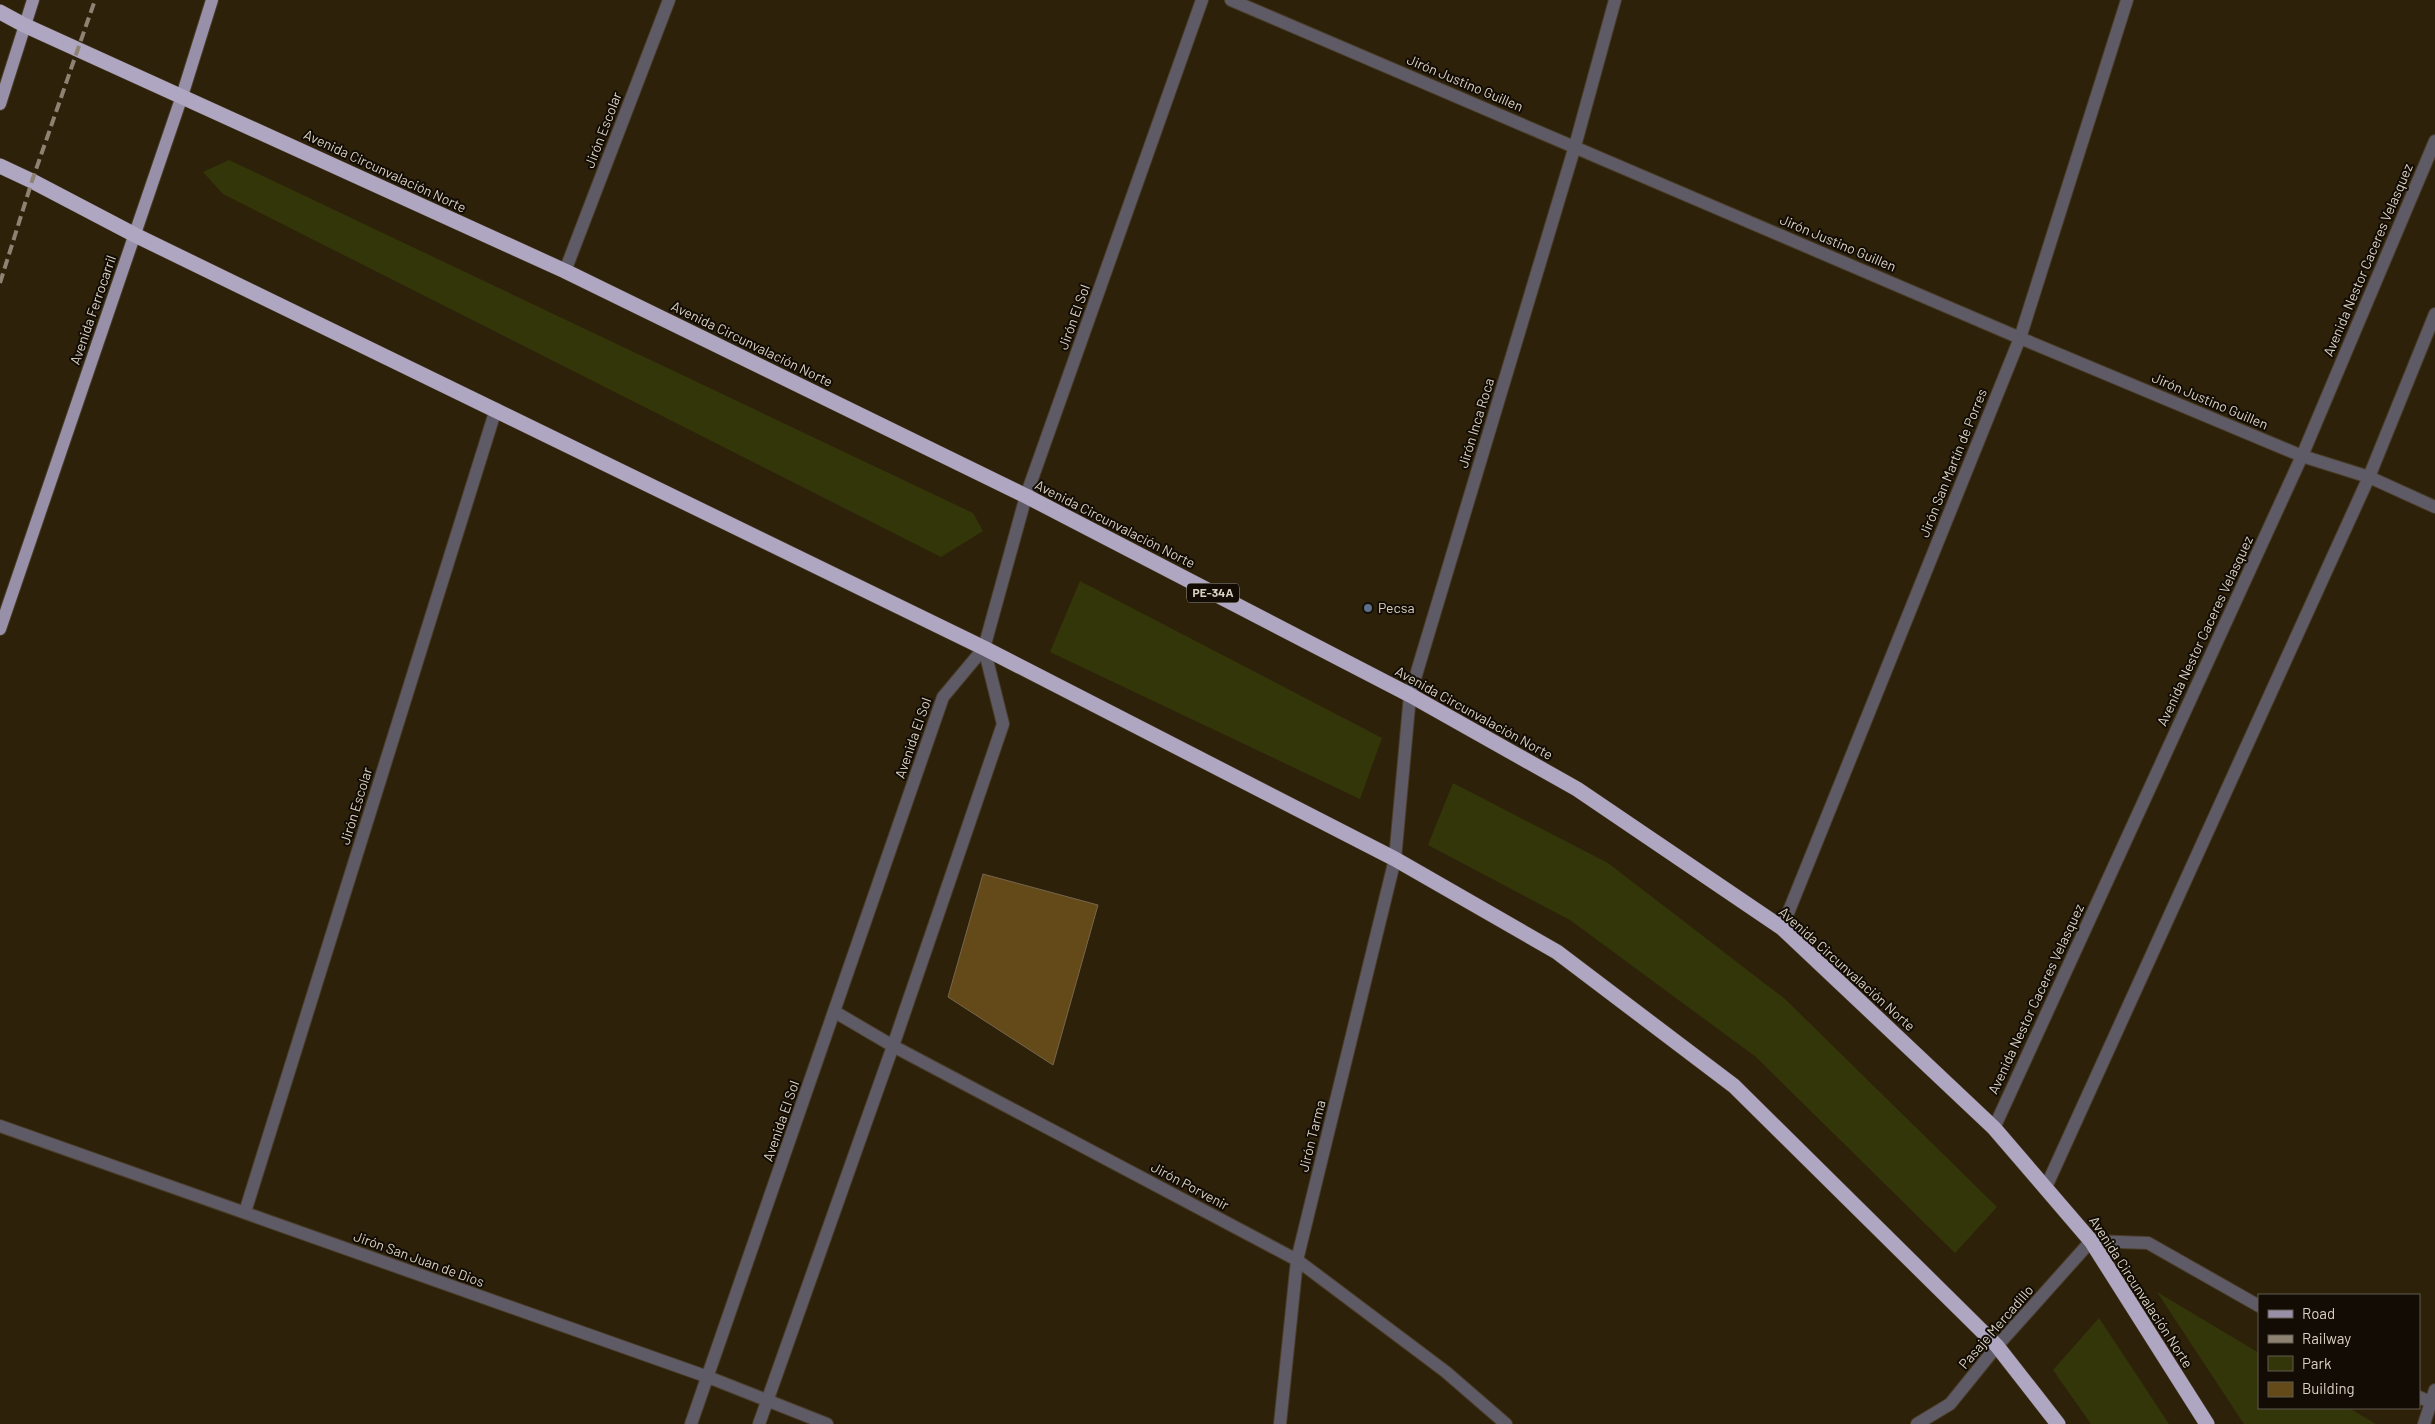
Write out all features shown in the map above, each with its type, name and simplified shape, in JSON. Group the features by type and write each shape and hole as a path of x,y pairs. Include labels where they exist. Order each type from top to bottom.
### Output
{"highway":[{"name":"Avenida Circunvalación Norte","path":"0,12 24,25 566,271 1026,496 1410,695 1578,789 1782,928 1994,1128 2091,1241 2207,1424"},
{"path":"0,166 135,235 984,648 1395,859 1557,952 1734,1086 1997,1346 2058,1424"}],"main road":[{"path":"0,104 33,0"},
{"name":"Avenida Ferrocarril","path":"0,629 182,96 212,0"}],"street":[{"name":"Jirón Escolar","path":"566,271 669,0"},
{"name":"Jirón El Sol","path":"984,648 1026,496 1202,0"},
{"name":"Jirón Justino Guillen","path":"1231,0 2020,338 2302,456 2369,477 2435,507"},
{"name":"Jirón Inca Roca","path":"1395,859 1410,695 1575,146 1615,0"},
{"name":"Jirón San Martín de Porres","path":"1782,928 2020,338 2128,0"},
{"name":"Avenida Nestor Caceres Velasquez","path":"1994,1128 2302,456 2435,141"},
{"path":"2046,1187 2369,477 2435,314"},
{"name":"Jirón Escolar","path":"245,1212 496,410"},
{"path":"759,1424 893,1046 1003,724 984,648"},
{"name":"Avenida El Sol","path":"691,1424 943,696 984,648"},
{"name":"Jirón Tarma","path":"1280,1424 1297,1260 1395,859"},
{"name":"Jirón Porvenir","path":"835,1012 893,1046 1297,1260 1446,1372 1506,1424"},
{"name":"Jirón San Juan de Dios","path":"0,1126 708,1377 827,1424"},
{"path":"2091,1241 2148,1244 2258,1305"},
{"name":"Pasaje Mercadillo","path":"1917,1424 1950,1404 1997,1346 2091,1241"},
{"path":"2424,1424 2428,1401 2435,1390"}],"green space":[{"path":"229,160 973,513 983,531 941,557 223,194 203,172"},
{"path":"1080,581 1382,738 1360,799 1050,652"},
{"path":"1453,783 1608,863 1785,999 1997,1207 1955,1253 1756,1057 1570,920 1428,845"},
{"path":"2157,1292 2258,1352 2258,1409 2351,1409 2376,1424 2244,1424"},
{"path":"2099,1318 2169,1424 2091,1424 2053,1370"}],"building":[{"path":"983,874 1098,905 1053,1065 948,997"}],"railway":[{"path":"0,283 32,181 95,0"}],"place":[{"name":"Pecsa","path":"1368,608"}]}
